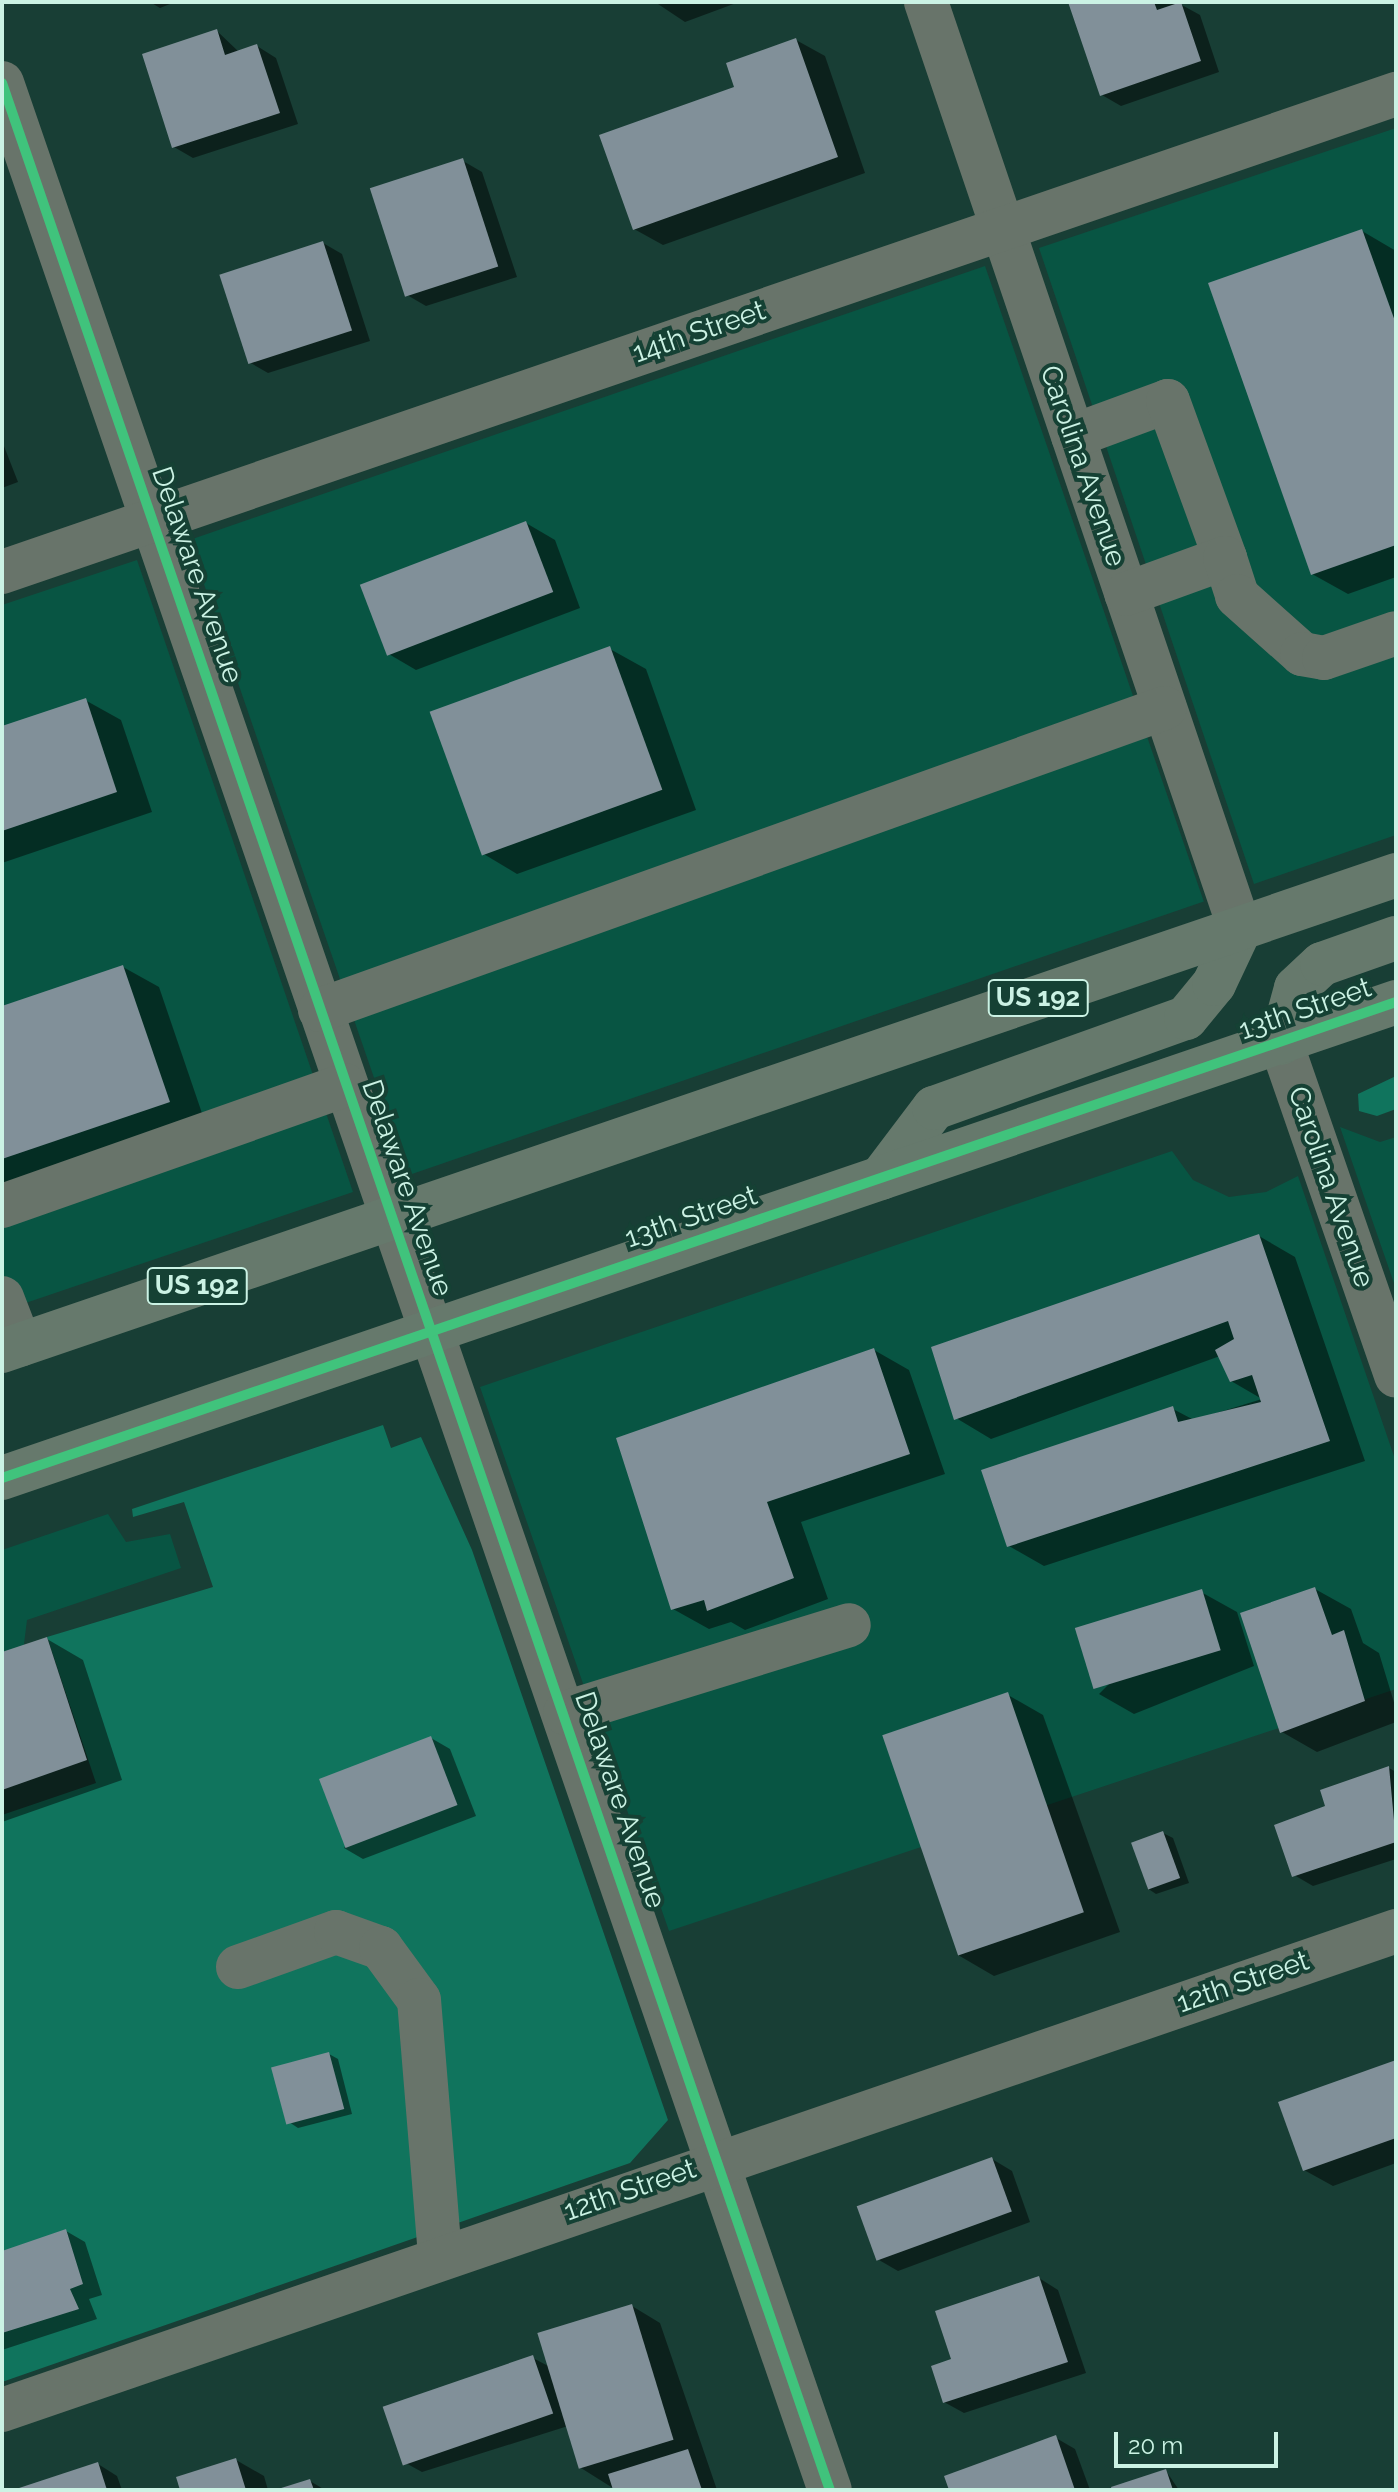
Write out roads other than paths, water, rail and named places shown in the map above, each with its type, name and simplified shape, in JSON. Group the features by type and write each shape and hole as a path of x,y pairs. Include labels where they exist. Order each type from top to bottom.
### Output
{"highway":[{"name":"US 192","path":"8,1353 1396,875"},
{"path":"881,1178 934,1108 1186,1018 1214,984 1240,929"},
{"path":"1281,1043 1296,988 1314,972 1396,938"},
{"name":"13th Street","path":"2,1478 1396,1002"}],"street":[{"name":"Carolina Avenue","path":"926,2 1240,929"},
{"name":"Delaware Avenue","path":"2,83 830,2490"},
{"name":"14th Street","path":"2,572 1396,94"},
{"path":"1073,436 1168,401 1237,596 1302,654 1324,658 1396,633"},
{"path":"1126,594 1225,558"},
{"path":"320,1010 1165,708"},
{"name":"Carolina Avenue","path":"1281,1043 1396,1376"},
{"path":"2,1206 345,1085"},
{"path":"2,1298 8,1353"},
{"path":"565,1713 849,1625"},
{"name":"12th Street","path":"2,2410 440,2255 1396,1931"},
{"path":"238,1967 336,1932 381,1948 419,2000 440,2255"}]}
